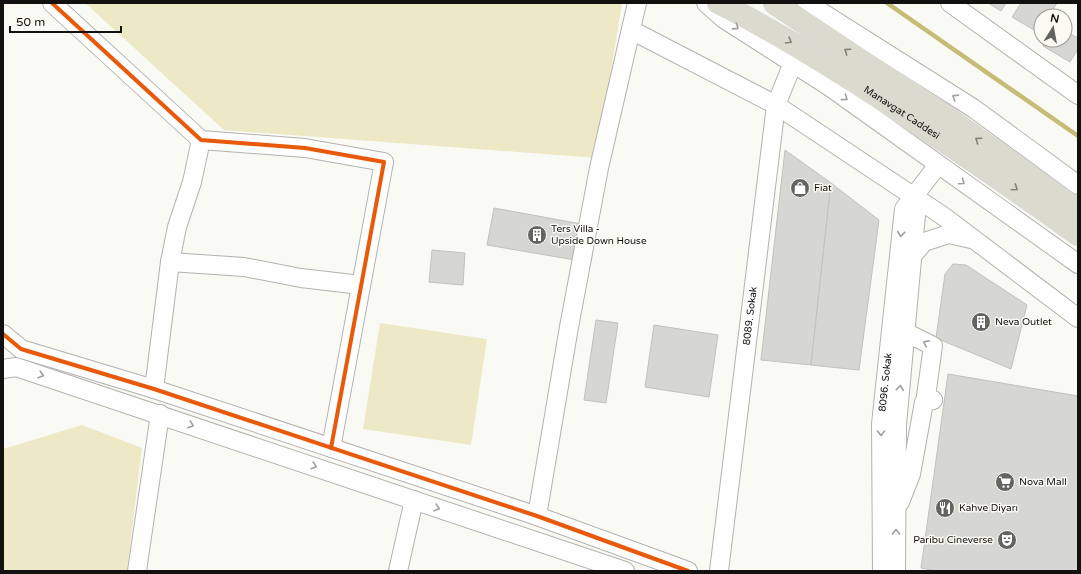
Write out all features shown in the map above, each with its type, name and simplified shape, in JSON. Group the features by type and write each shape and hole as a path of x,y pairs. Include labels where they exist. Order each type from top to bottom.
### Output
{"highway":[{"name":"Manavgat Caddesi","path":"718,3 786,39 919,123 1016,189 1078,234"},
{"name":"Manavgat Caddesi","path":"775,3 949,119 1078,211"}],"street":[{"path":"52,3 201,140 305,148 384,162 331,448"},
{"path":"537,516 568,327 600,168 637,3"},
{"path":"706,3 724,19 830,87 1078,264"},
{"path":"807,3 973,108 1078,185"},
{"path":"950,3 1078,95"},
{"path":"631,30 776,105 974,240 1078,318"},
{"name":"8089. Sokak","path":"719,571 776,105 793,63"},
{"path":"154,388 170,262 177,227 192,182 201,140"},
{"name":"8096. Sokak","path":"882,571 881,424 904,209 938,165"},
{"name":"8096. Sokak","path":"896,571 897,425 916,214 913,197"},
{"path":"912,256 924,242 949,234 974,240"},
{"path":"170,262 244,267 301,278 361,285"},
{"path":"896,512 911,474 924,402 933,400 926,396 933,346 905,332"},
{"path":"3,334 21,349 154,388 537,516 688,571"},
{"path":"3,369 16,367 625,571"},
{"path":"137,571 160,414"},
{"path":"398,571 414,500"}],"shaded area":[{"path":"85,3 622,3 597,158 224,130"},
{"path":"380,323 487,339 471,445 363,429"},
{"path":"82,425 142,448 127,571 3,571 3,449"}],"building":[{"path":"988,3 1006,3 1001,11"},
{"path":"1021,3 1057,3 1054,8 1033,8 1033,29 1012,17"},
{"path":"1073,35 1078,38 1078,49 1070,62 1046,48 1073,48"},
{"path":"785,150 831,183 811,365 761,360"},
{"path":"831,183 879,220 859,370 811,365"},
{"name":"Ters Villa - Upside Down House","path":"494,208 587,225 581,261 487,245"},
{"path":"432,250 465,253 463,285 429,282"},
{"name":"Neva Outlet","path":"953,264 966,265 1027,305 1011,369 936,338 945,274"},
{"path":"596,320 618,323 606,403 584,400"},
{"path":"654,325 718,335 709,397 645,387"},
{"name":"Nova Mall","path":"948,374 1078,396 1078,571 936,571 921,568"}],"waterway":[{"path":"887,3 1078,136"}],"cycle path":[{"path":"52,3 201,140 305,148 384,162 331,448"},
{"path":"3,334 21,349 154,389 537,516 688,571"}],"place":[{"name":"Fiat","path":"800,188"},
{"name":"Ters Villa - Upside Down House","path":"537,235"},
{"name":"Neva Outlet","path":"981,322"},
{"name":"Nova Mall","path":"1005,482"},
{"name":"Kahve Diyarı","path":"945,508"},
{"name":"Paribu Cineverse","path":"1007,540"}]}
